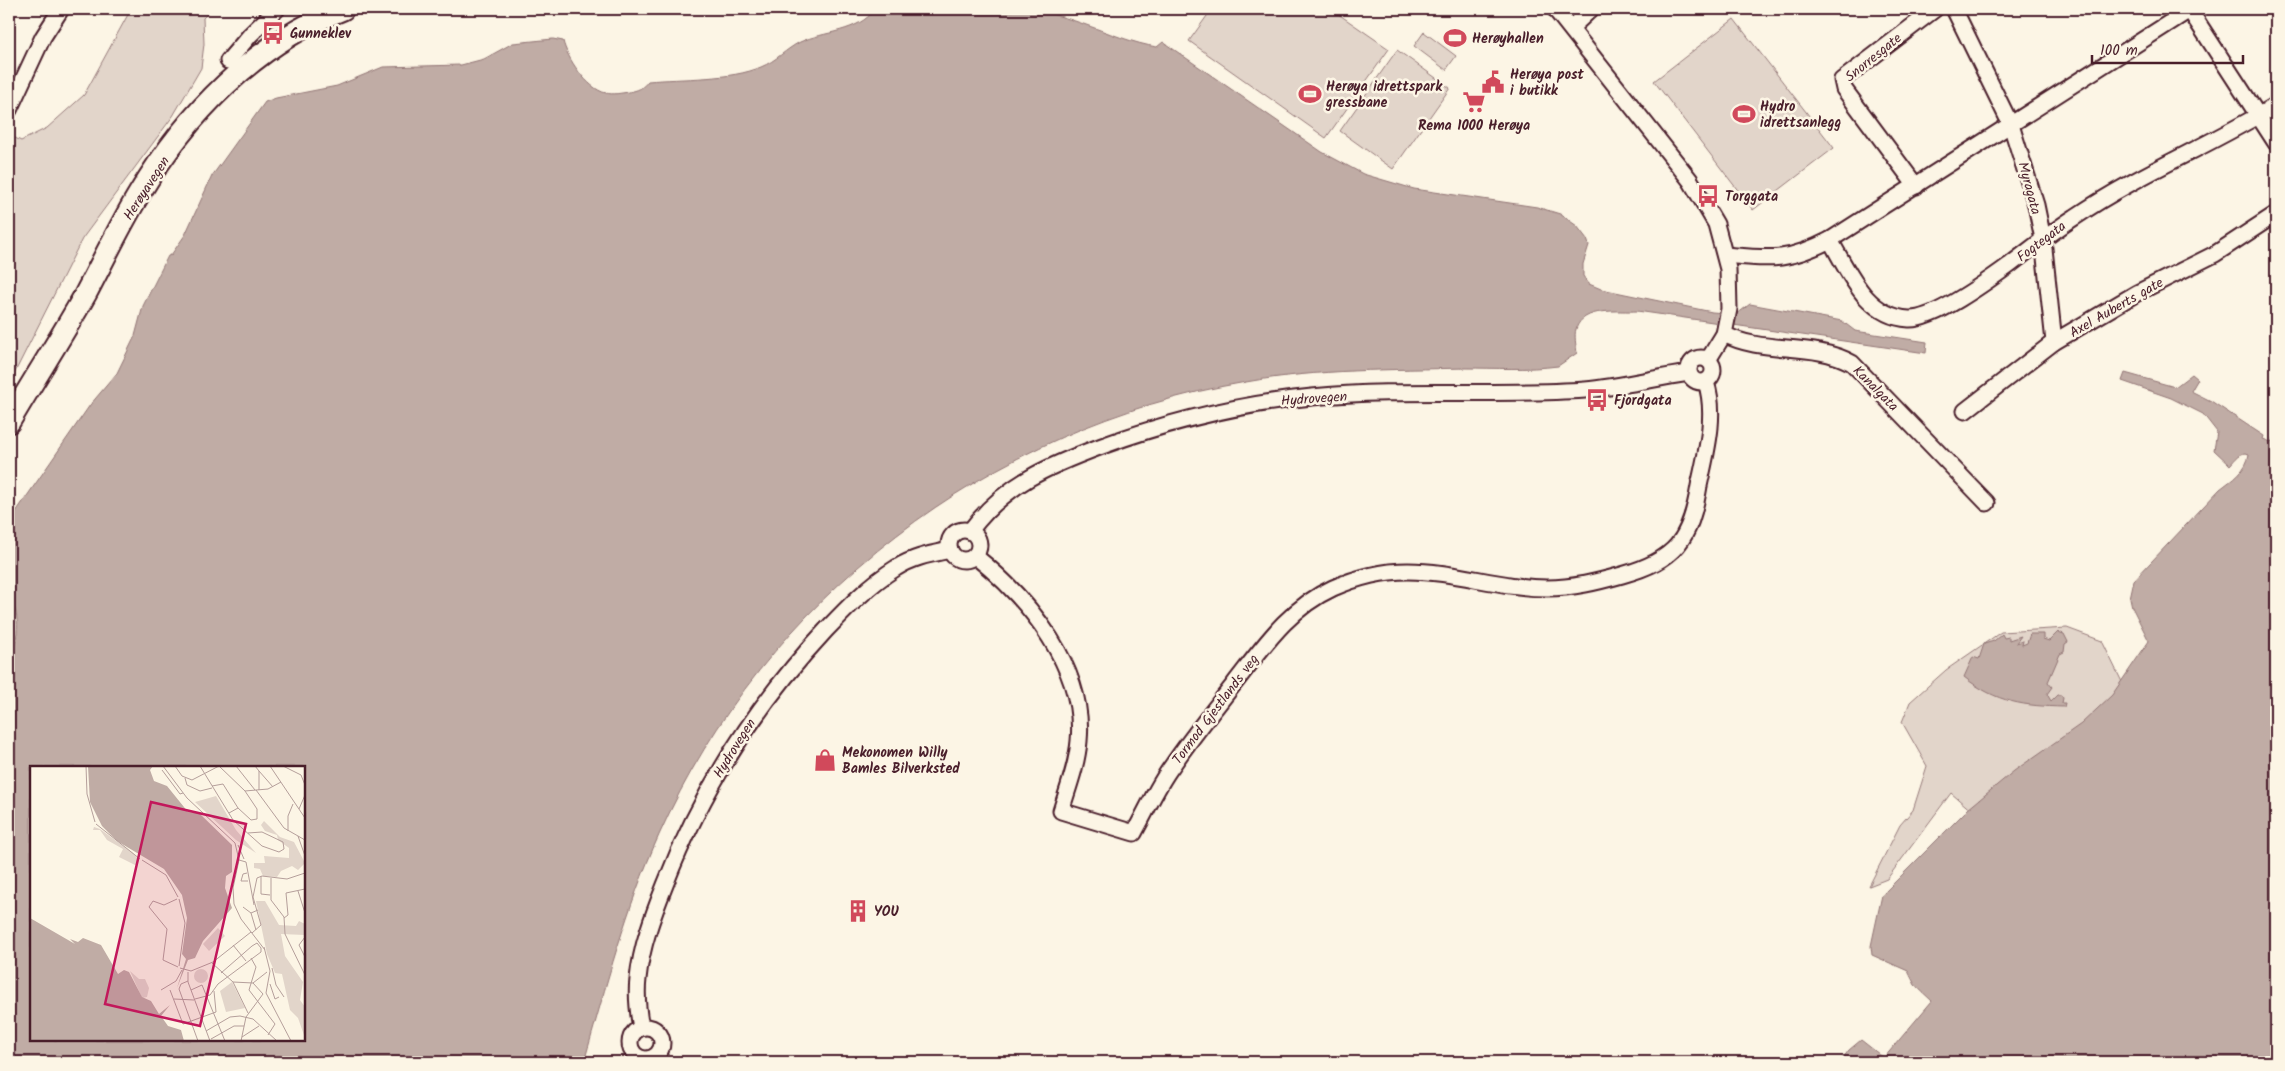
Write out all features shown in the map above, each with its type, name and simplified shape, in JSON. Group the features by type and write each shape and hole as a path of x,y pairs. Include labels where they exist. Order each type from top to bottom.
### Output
{"highway":[{"name":"Herøyavegen","path":"9,422 70,321 139,193 184,131 233,78 265,51 301,28 343,9"}],"street":[{"path":"9,110 43,37 61,9"},
{"path":"228,61 251,34 277,9"},
{"path":"1555,9 1690,180 1712,216 1725,255 1729,280 1726,324 1708,360"},
{"path":"1571,28 1591,9"},
{"name":"Snorresgate","path":"1916,186 1844,89 1842,80 1935,9"},
{"name":"Myragata","path":"1954,9 2009,121 2036,205 2043,239 2054,342"},
{"path":"1725,255 1763,259 1791,256 1830,240 1916,186 2009,121 2190,9 2276,143"},
{"name":"Fogtegata","path":"1830,240 1869,302 1888,314 1910,319 1934,312 1968,293 2094,205 2276,105"},
{"name":"Axel Auberts gate","path":"1965,412 2054,342 2137,293 2215,254 2276,214"},
{"name":"Kanalgata","path":"1726,324 1742,342 1809,350 1839,356 1859,370 1988,503"},
{"path":"1703,358 1708,360 1713,372 1706,382 1694,380 1689,368 1694,360 1703,358"},
{"name":"Hydrovegen","path":"970,531 1003,494 1050,467 1128,436 1213,412 1258,403 1313,397 1584,390 1690,373"},
{"name":"Tormod Gjestlands veg","path":"975,556 1002,580 1038,620 1060,652 1074,686 1080,715 1079,742 1061,811 1134,833 1171,767 1269,638 1290,617 1320,594 1358,579 1406,571 1439,573 1533,587 1571,586 1631,573 1654,564 1671,553 1684,537 1696,508 1710,417 1710,401 1706,382"},
{"path":"970,531 979,539 980,545 975,556 966,560 956,558 950,550 950,540 956,532 970,531"},
{"name":"Hydrovegen","path":"641,1028 637,998 638,980 650,925 685,837 719,770 783,677 859,597 896,568 919,556 950,550"},
{"path":"641,1028 652,1029 656,1032 661,1042 661,1047 656,1055 648,1059 636,1060 630,1042 635,1031 641,1028"}],"shaded area":[{"path":"131,9 212,9 203,18 204,44 201,68 173,116 82,239 9,384 9,135 21,141 47,128 84,95"},
{"path":"875,9 1000,9 1006,12 1022,10 1060,16 1120,37 1157,47 1163,42 1322,152 1363,174 1414,189 1537,207 1560,214 1577,226 1587,239 1589,245 1583,264 1583,276 1589,284 1601,289 1712,312 1737,314 1750,304 1842,321 1855,331 1927,342 1926,353 1637,311 1612,311 1594,313 1580,322 1575,331 1577,353 1558,366 1327,372 1246,382 1152,404 1061,438 976,482 896,536 824,599 759,670 704,749 659,835 636,891 584,1062 9,1062 9,659 15,645 17,620 16,612 9,599 9,522 90,405 117,373 135,336 143,306 168,256 171,255 185,235 212,176 265,102 276,98 337,86 383,67 461,65 484,59 513,43 553,39 563,41 573,64 592,86 611,94 629,92 644,86 648,81 706,78 749,71 766,64 809,38 859,23"},
{"name":"Herøya idrettspark gressbane","path":"1212,9 1331,9 1389,49 1326,138 1189,41"},
{"name":"Hydro idrettsanlegg","path":"1734,19 1834,148 1753,210 1654,81"},
{"path":"1424,32 1456,56 1446,70 1414,46"},
{"path":"1397,50 1450,88 1393,169 1340,131"},
{"path":"2125,373 2175,387 2192,374 2198,379 2191,391 2211,401 2264,436 2263,439 2271,442 2276,436 2276,1062 1840,1062 1849,1050 1861,1040 1884,1058 1932,1001 1915,985 1908,971 1872,955 1871,946 1882,895 1968,809 2014,771 2081,724 2112,695 2149,641 2132,607 2130,598 2134,580 2220,489 2239,474 2248,460 2249,454 2243,453 2230,465 2214,450 2217,432 2203,414 2171,398 2122,381"},
{"path":"2067,628 2102,641 2123,684 2073,736 1973,812 1951,793 1887,879 1869,886 1900,825 1913,810 1927,766 1902,722 1910,702 1946,670 2001,632"},
{"path":"2058,632 2064,634 2068,642 2065,644 2064,652 2060,654 2048,682 2052,687 2047,694 2051,701 2057,695 2061,695 2063,698 2062,703 2065,703 2064,707 2036,706 2000,698 1976,686 1964,677 1973,657 1979,659 1984,644 1994,641 2002,634 2004,638 2009,637 2009,640 2021,636 2016,643 2023,641 2022,645 2027,643 2030,634 2043,634 2043,639 2049,641"}],"place":[{"name":"Gunneklev","path":"273,33"},
{"name":"Herøyhallen","path":"1455,38"},
{"name":"Herøya post i butikk","path":"1493,82"},
{"name":"Herøya idrettspark gressbane","path":"1310,94"},
{"name":"Rema 1000 Herøya","path":"1474,102"},
{"name":"Hydro idrettsanlegg","path":"1744,114"},
{"name":"Torggata","path":"1708,196"},
{"name":"Fjordgata","path":"1597,400"},
{"name":"Mekonomen Willy Bamles Bilverksted","path":"825,760"},
{"name":"YOU","path":"858,911"}]}
